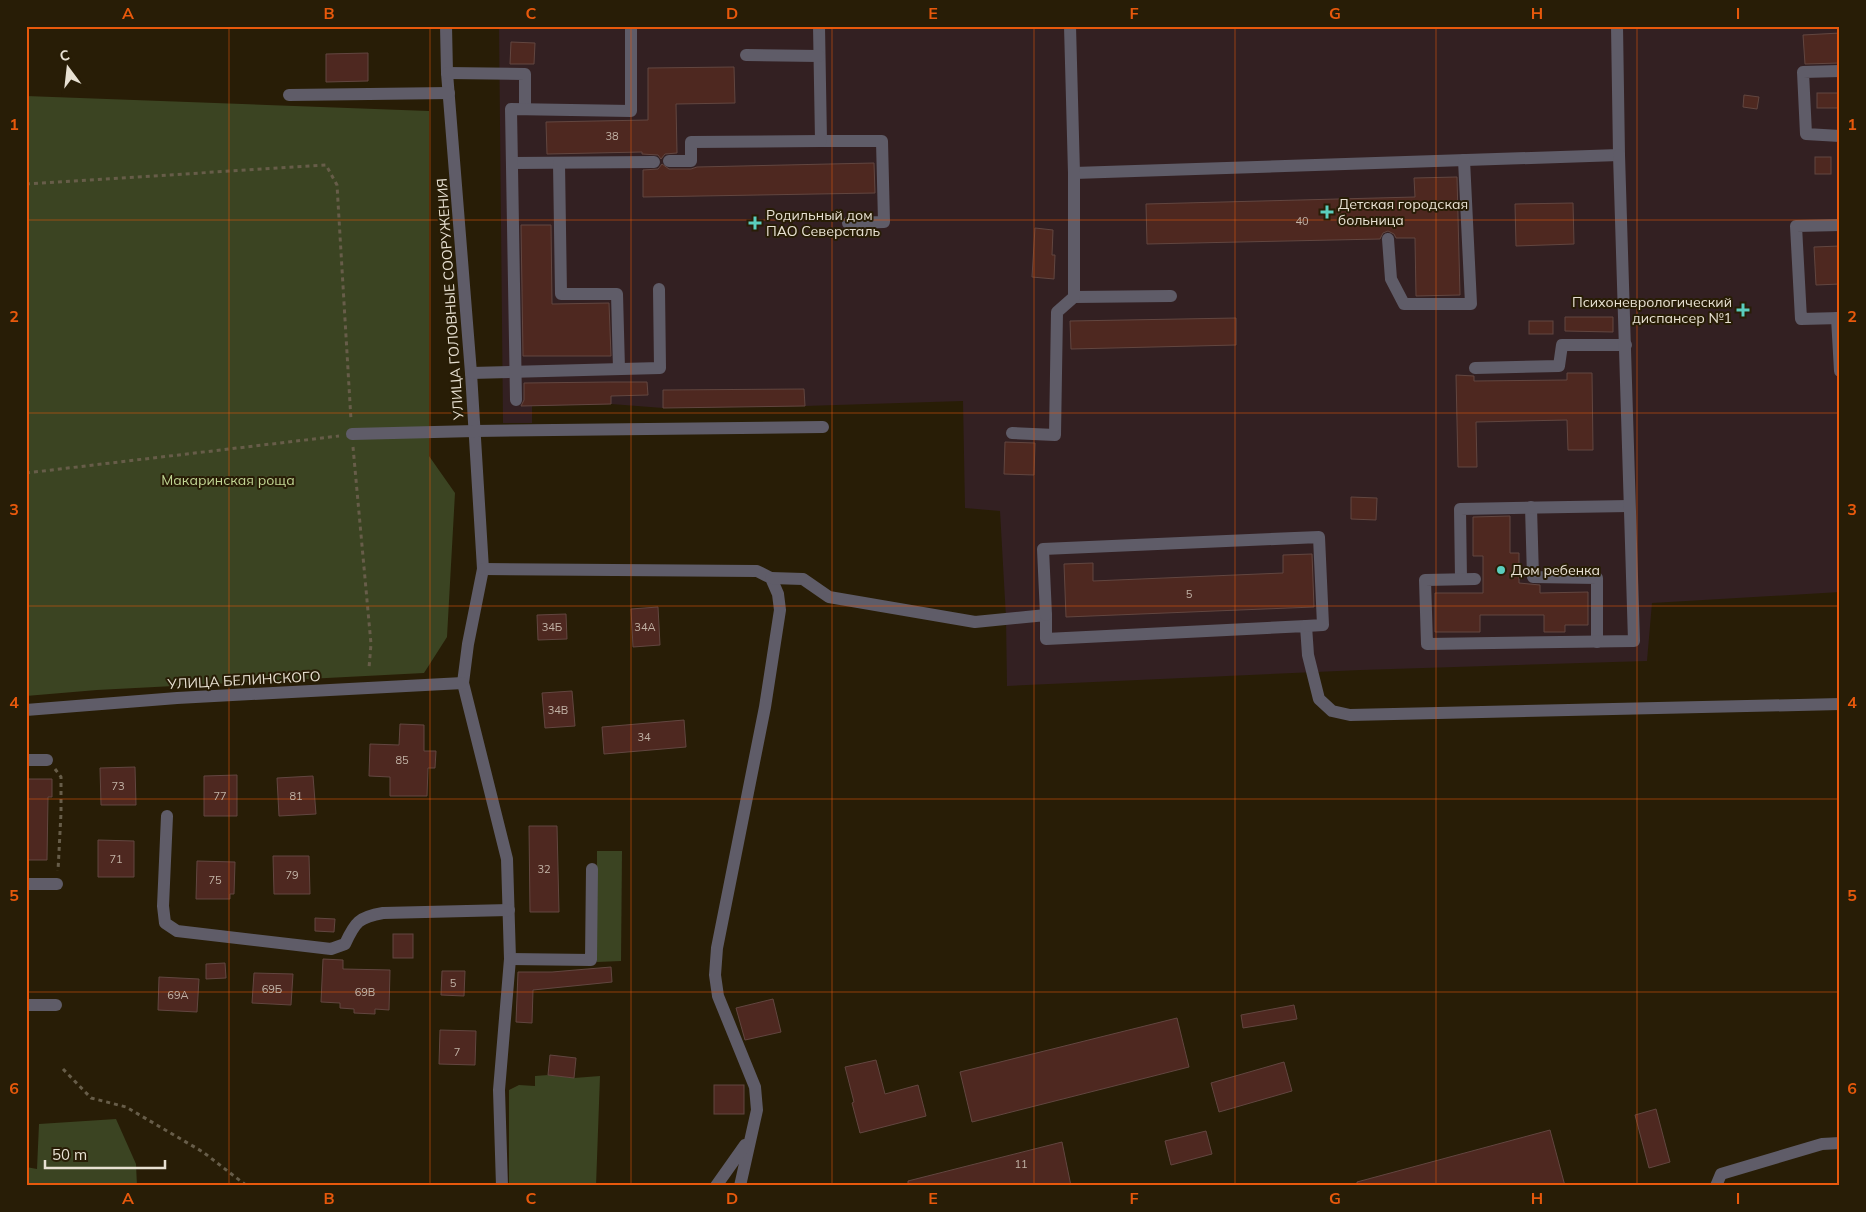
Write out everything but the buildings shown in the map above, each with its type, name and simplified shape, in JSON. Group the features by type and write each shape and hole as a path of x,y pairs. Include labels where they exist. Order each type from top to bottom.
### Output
{"street":[{"name":"УЛИЦА ГОЛОВНЫЕ СООРУЖЕНИЯ","path":"446,26 447,73 471,373 483,569"},
{"path":"516,400 511,109 631,111 631,26"},
{"path":"818,26 822,141"},
{"path":"1070,26 1074,173 1074,297"},
{"path":"1475,578 1425,580 1426,644 1634,641 1619,155 1617,26"},
{"path":"746,55 819,56"},
{"path":"1840,71 1803,72 1806,134 1840,136 1840,141"},
{"path":"447,73 525,74 524,109"},
{"path":"289,95 449,93"},
{"path":"669,161 691,161 691,142 882,141 884,222 848,223"},
{"path":"1074,173 1619,155"},
{"path":"1388,238 1391,279 1404,304 1470,304 1464,160"},
{"path":"513,163 654,162"},
{"path":"559,163 561,294 617,294 619,369"},
{"path":"1840,225 1796,226 1801,319 1839,318 1840,371"},
{"path":"471,373 660,368 660,290"},
{"path":"1012,433 1055,435 1057,312 1074,297 1171,296"},
{"path":"1475,368 1560,366 1562,345 1626,345"},
{"path":"352,434 823,427"},
{"path":"1461,578 1460,509 1629,506"},
{"path":"1531,507 1533,577 1596,578 1597,642"},
{"path":"1319,537 1324,626 1046,638 1046,615 1043,549 1319,537"},
{"path":"502,1186 499,1090 510,958 507,859 463,683 468,644 483,569 757,571 771,578 803,579 829,597 975,622 1046,615"},
{"path":"740,1186 756,1110 755,1086 718,996 715,975 717,948 766,708 780,610 778,594 771,578"},
{"path":"1306,626 1308,655 1319,699 1332,711 1350,715 1840,704"},
{"name":"УЛИЦА БЕЛИНСКОГО","path":"26,710 177,698 463,683"},
{"path":"26,760 46,760"},
{"path":"167,816 163,906 165,923 177,931 331,949 345,944 353,927 366,916 383,913 508,910"},
{"path":"510,958 591,960 592,869"},
{"path":"26,884 58,884"},
{"path":"26,1005 56,1005"},
{"path":"716,1186 748,1141"},
{"path":"1716,1186 1721,1174 1822,1144 1840,1143"}],"path":[{"path":"26,184 326,165 337,185 352,434 371,644 369,668"},
{"path":"26,472 352,434"},
{"path":"46,760 61,777 58,884"},
{"path":"64,1070 91,1098 126,1107 203,1152 247,1186"}],"shaded area":[{"path":"499,26 1778,26 1840,28 1840,592 1652,603 1647,661 1361,670 1007,686 1006,618 1000,511 965,508 963,401 805,406 803,389 663,390 663,408 611,404 532,406 532,423 503,423"}],"green space":[{"name":"Макаринская роща","path":"26,96 429,111 429,456 455,493 447,637 424,673 97,690 26,696"},
{"path":"597,851 622,851 621,961 597,962"},
{"path":"548,1075 574,1078 600,1076 596,1186 509,1186 509,1090 519,1085 535,1086 535,1076"},
{"path":"116,1119 136,1164 137,1186 26,1186 26,1167 37,1169 39,1124"}],"place":[{"name":"Детская городская больница","path":"1327,212"},
{"name":"Родильный дом ПАО Северсталь","path":"755,223"},
{"name":"Психоневрологический диспансер №1","path":"1743,310"},
{"name":"Дом ребенка","path":"1501,570"}]}
